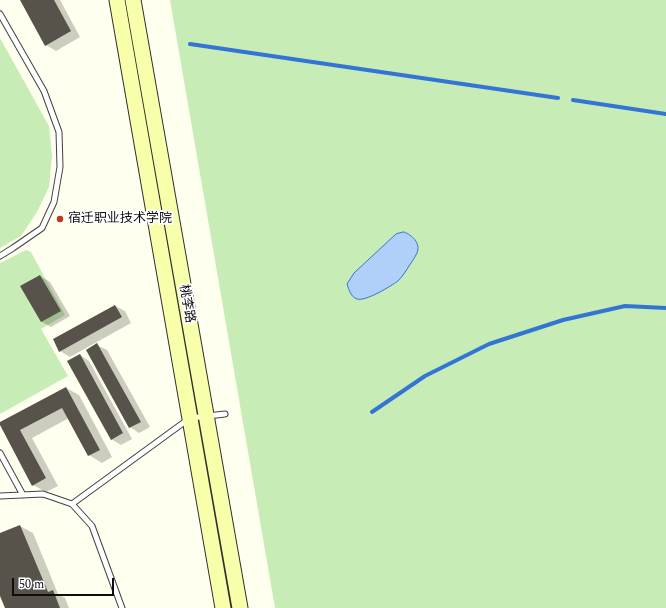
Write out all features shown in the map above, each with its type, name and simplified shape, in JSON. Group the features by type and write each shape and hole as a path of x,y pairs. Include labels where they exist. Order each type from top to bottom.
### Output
{"main road":[{"name":"桃李路","path":"117,0 223,608"},
{"name":"桃李路","path":"133,0 240,608"}],"lane":[{"path":"0,14 44,91 59,132 60,167 54,202 42,228 0,256"},
{"path":"72,504 190,418 225,414"},
{"path":"0,453 23,495"},
{"path":"0,496 43,494 72,504 92,526 122,608"}],"green space":[{"path":"170,0 666,0 666,608 275,608"},
{"path":"0,38 49,126 52,156 49,187 37,212 21,236 0,248"},
{"path":"26,250 31,252 65,315 41,329 68,376 0,414 0,263"}],"water":[{"path":"404,232 415,240 418,249 402,276 395,283 372,296 361,299 353,297 347,284 354,273 396,234"}],"building":[{"path":"20,0 54,0 71,31 45,46"},
{"path":"40,275 61,311 41,322 20,286"},
{"path":"115,305 122,317 59,352 53,339"},
{"path":"97,343 141,422 129,428 86,350"},
{"path":"80,354 123,433 111,440 67,361"},
{"path":"66,387 100,450 88,456 62,408 20,430 46,478 32,486 0,425 0,422"},
{"path":"20,525 48,592 53,590 60,608 5,608 0,596 0,533"}],"waterway":[{"path":"190,44 558,98"},
{"path":"573,100 666,114"},
{"path":"372,412 425,376 489,344 563,320 625,306 666,308"}],"place":[{"name":"宿迁职业技术学院","path":"60,219"}]}
